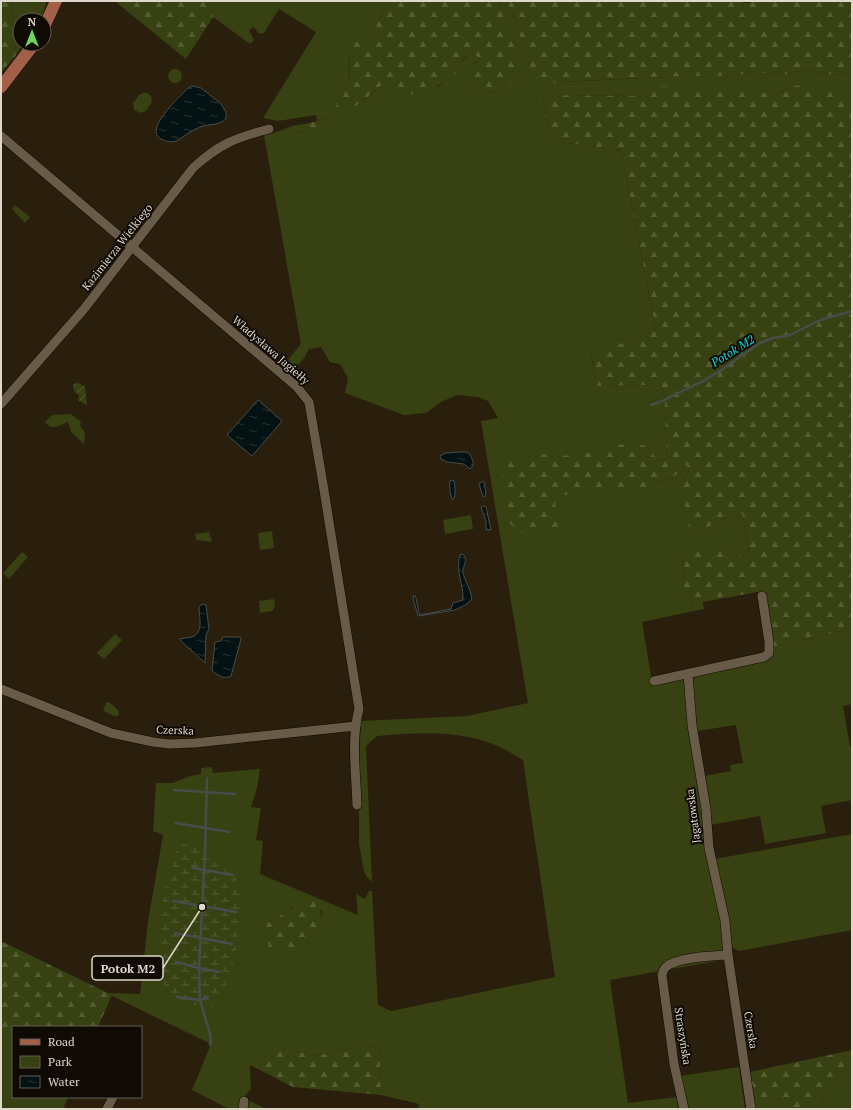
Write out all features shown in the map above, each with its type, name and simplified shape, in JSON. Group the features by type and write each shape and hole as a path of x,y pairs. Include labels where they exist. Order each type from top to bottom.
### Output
{"main road":[{"path":"51,12 56,1"},
{"path":"1,87 28,52"}],"street":[{"name":"Kazimierza Wielkiego","path":"1,404 77,317 183,180 200,162 215,149 235,138 269,128"},
{"name":"Władysława Jagiełły","path":"1,136 296,386 309,402 359,709 356,726 355,768 357,805"},
{"path":"654,681 764,658 769,653 769,642 762,596"},
{"name":"Jagatowska","path":"688,674 692,724 706,809 709,848 725,921 728,955"},
{"name":"Czerska","path":"1,689 111,733 169,744 195,744 356,726"},
{"name":"Czerska","path":"728,955 751,1109"},
{"name":"Straszyńska","path":"684,1109 674,1064 662,975 665,967 674,962 707,956 728,955"},
{"path":"107,1109 112,1098"}],"green space":[{"path":"1,1 11,1 12,52 16,52 16,55 1,73"},
{"path":"11,1 47,1 43,12 12,12"},
{"path":"118,1 205,1 212,7 213,17 186,59 117,3"},
{"path":"205,1 388,1 369,41 349,58 349,76 342,93 362,102 382,85 392,85 392,91 439,86 458,70 465,57 474,54 480,59 474,63 475,88 480,91 505,92 511,82 520,73 513,36 501,13 500,1 506,1 514,17 531,71 548,86 558,82 685,76 719,76 754,73 790,74 801,70 837,75 852,71 852,98 790,86 780,94 647,89 641,96 549,95 543,100 551,141 621,150 656,330 591,356 597,386 658,385 664,391 667,459 659,461 646,446 657,482 682,472 683,465 686,465 689,470 684,481 699,532 727,517 742,513 750,557 743,558 730,550 682,558 685,581 684,595 690,599 694,611 642,622 652,682 683,676 725,948 723,960 610,980 628,1103 677,1097 678,1109 418,1109 419,1104 381,1095 380,1047 362,1046 315,1056 283,1048 261,1059 260,1070 250,1065 251,1089 242,1099 240,1109 229,1109 192,1090 211,1044 106,993 140,994 148,921 163,835 153,831 156,783 173,783 190,776 201,774 201,768 212,767 213,773 260,769 257,788 251,807 261,808 256,840 263,841 260,874 358,915 356,894 365,899 369,891 372,891 378,1005 391,1011 555,977 523,760 509,752 489,743 458,735 417,733 377,736 366,746 372,882 366,876 359,844 359,763 361,721 467,716 528,703 481,421 498,418 488,401 478,397 457,395 441,402 426,413 404,415 345,393 348,378 340,364 330,362 321,347 309,349 304,358 291,373 283,366 301,344 264,135 275,133 293,126 295,130 302,132 325,119 317,121 316,115 278,121 263,118 316,32 279,9 264,33 259,34 254,27 249,30 254,40 250,44 213,17 212,7","holes":["292,906 322,911 319,928 307,942 267,923 287,913"]},
{"path":"388,1 500,1 503,15 513,36 518,54 520,73 511,82 505,92 480,91 475,88 472,66 480,59 474,54 464,57 458,71 436,87 419,93 392,95 392,85 382,85 356,106 338,109 336,106 337,101 346,86 350,75 349,42 369,41"},
{"path":"506,1 742,1 743,3 749,3 751,1 852,1 852,71 837,75 801,70 790,74 754,73 719,76 685,76 558,82 548,86 535,85 514,17"},
{"path":"172,69 178,69 182,73 182,79 178,83 172,83 168,79 168,73"},
{"path":"812,85 852,98 852,627 826,635 772,647 764,592 703,602 704,609 694,611 690,599 684,595 681,588 685,581 682,557 693,546 730,550 743,558 750,556 742,513 727,517 699,532 689,528 683,495 684,481 689,470 686,465 683,465 682,472 638,490 586,489 565,495 554,494 559,526 538,535 527,536 510,524 501,480 507,462 536,454 575,456 631,442 646,446 659,461 667,459 664,391 658,385 597,386 591,355 656,330 621,150 551,141 543,100 549,95 641,96 647,89 659,86 780,94 790,86"},
{"path":"147,93 151,96 152,102 146,111 141,113 134,110 133,103 139,95"},
{"path":"333,118 335,119 334,123 320,131 305,132 294,130 293,126"},
{"path":"15,205 30,217 25,223 12,209"},
{"path":"78,383 85,387 87,405 78,400 79,395 74,391 73,384"},
{"path":"71,414 81,422 80,426 85,432 84,444 71,432 68,422 59,426 50,427 45,422 52,415"},
{"path":"471,515 473,529 445,534 443,520"},
{"path":"272,531 274,548 260,550 258,533"},
{"path":"209,532 212,542 196,540 195,534"},
{"path":"22,552 28,557 9,579 3,573"},
{"path":"274,599 275,607 272,611 260,613 259,601"},
{"path":"852,627 852,704 843,706 850,746 852,746 852,800 821,806 826,833 765,844 760,816 710,825 704,776 731,771 730,765 743,763 736,725 697,731 690,682 695,676 765,661 772,647 826,635"},
{"path":"115,634 122,640 104,659 97,653"},
{"path":"109,702 118,710 119,714 117,716 103,710 106,703"},
{"path":"852,834 852,930 739,951 731,947 715,859"},
{"path":"175,840 228,862 237,881 240,905 237,940 231,978 212,1007 183,1004 167,994 160,969 160,925 165,887 176,856"},
{"path":"306,897 317,903 320,908 321,920 316,938 307,942 306,945 286,949 269,948 266,933 267,923 283,915"},
{"path":"1,941 112,995 98,1026 12,1026 12,1044 1,1037"},
{"path":"1,1037 12,1044 12,1098 68,1098 63,1109 1,1109"},
{"path":"362,1046 380,1047 381,1095 293,1087 260,1070 261,1059 268,1048 283,1048 315,1056"},
{"path":"852,1050 852,1109 811,1109 827,1096 845,1066 843,1052"},
{"path":"843,1052 845,1066 827,1096 811,1109 789,1109 778,1098 771,1105 771,1109 756,1109 750,1072"},
{"path":"739,1067 745,1109 686,1109 681,1076"},
{"path":"778,1098 789,1109 771,1109 770,1105"},
{"path":"250,1101 266,1109 247,1109"}],"water":[{"path":"193,86 201,88 221,104 226,112 226,119 216,124 197,128 174,142 161,139 157,134 156,128 160,121 178,98 188,88"},
{"path":"258,400 282,421 252,456 227,435"},
{"path":"466,452 470,454 473,464 470,469 464,464 447,462 441,459 440,456 445,453"},
{"path":"453,480 455,496 453,500 450,494 450,481"},
{"path":"483,481 486,493 483,497 479,484"},
{"path":"481,507 486,507 491,530 486,530 486,521"},
{"path":"463,554 465,561 463,573 472,599 467,604 455,610 418,616 413,598 414,595 420,615 451,609 453,603 463,600 458,567 460,555"},
{"path":"202,604 206,605 209,629 206,635 205,663 179,639 192,637 198,632 200,624 199,607"},
{"path":"223,637 240,637 241,639 231,676 228,677 221,676 212,671 215,642 221,641"}],"waterway":[{"name":"Potok M2","path":"651,405 705,380 758,344 773,338 790,335 820,320 852,311"},
{"name":"Potok M2","path":"207,778 199,968 200,1000 210,1034 210,1045"},
{"name":"Potok M2","path":"174,790 235,794"},
{"name":"Potok M2","path":"176,823 229,832"},
{"path":"193,868 233,875"},
{"name":"Potok M2","path":"173,901 236,912"},
{"name":"Potok M2","path":"175,933 232,944"},
{"name":"Potok M2","path":"176,962 219,972"},
{"path":"177,997 200,1000 208,997"}],"place":[{"name":"Potok M2","path":"202,907"}]}
